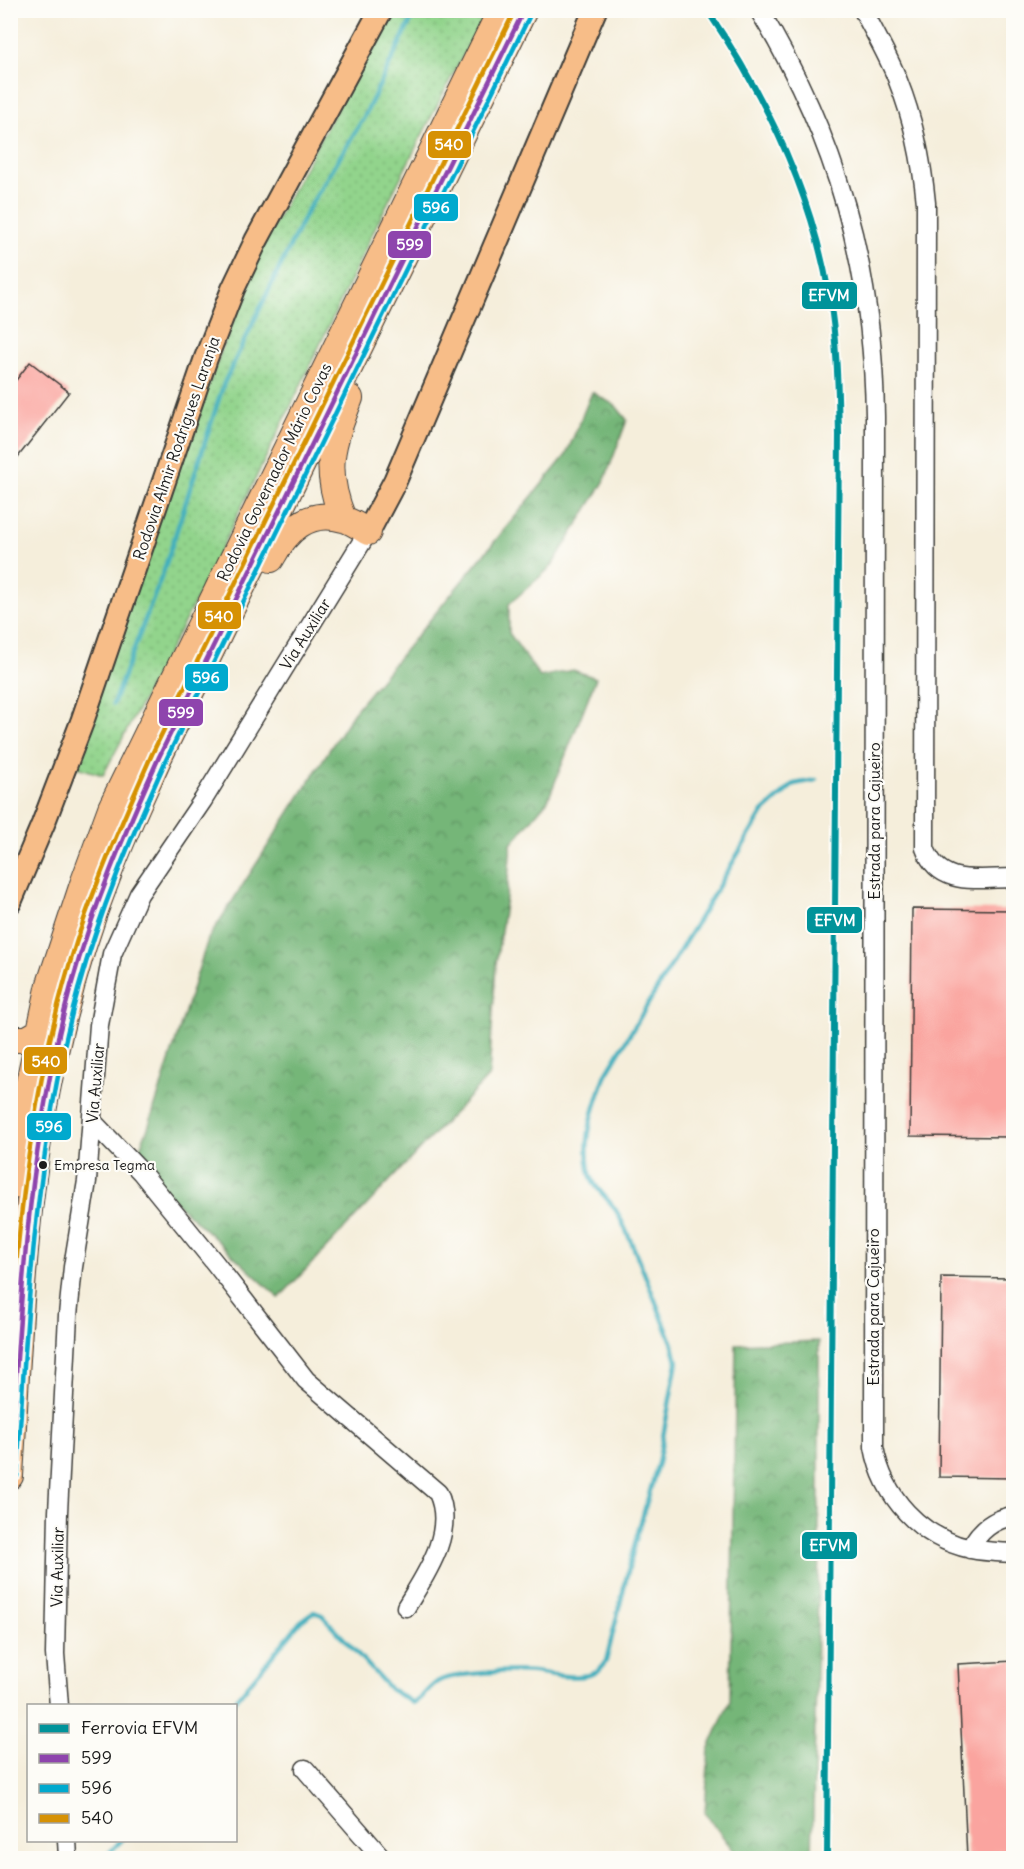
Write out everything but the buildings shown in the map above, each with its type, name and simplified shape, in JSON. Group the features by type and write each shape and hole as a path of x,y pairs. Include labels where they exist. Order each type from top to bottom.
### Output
{"highway":[{"name":"Rodovia Governador Mário Covas","path":"10,1187 17,1139 50,984 111,808 501,10"},
{"name":"Rodovia Governador Mário Covas","path":"10,1476 29,1209 42,1118 55,1052 80,957 107,877 159,757 524,10"},
{"path":"343,519 334,496 330,476 331,458 343,416 367,355 389,284"},
{"path":"210,655 249,602 280,542 291,529 308,520 322,517 343,519 368,531"},
{"path":"10,1039 27,1039 41,1031"}],"main road":[{"name":"Rodovia Almir Rodrigues Laranja","path":"13,887 43,824 81,723 206,358 233,289 256,241 381,10"},
{"path":"368,531 395,481 595,10"}],"street":[{"name":"Estrada para Cajueiro","path":"759,10 805,95 832,160 858,250 872,338 875,416 874,1447 879,1472 885,1484 902,1509 913,1520 939,1537 970,1549 1014,1553"},
{"path":"863,10 898,79 906,102 919,148 926,203 925,848 936,867 952,876 1014,878"},
{"name":"Via Auxiliar","path":"59,1704 55,1654 58,1524 68,1315 87,1181 99,1024 112,954 139,894 203,800 368,531"},
{"path":"92,1121 141,1172 306,1380 438,1494 445,1522 430,1568 406,1607"},
{"path":"970,1549 984,1528 998,1520 1014,1516"},
{"path":"305,1769 382,1858"},
{"path":"67,1842 68,1858"}],"green space":[{"path":"390,11 487,11 377,224 196,600 103,775 74,766 86,704 260,250"},
{"path":"592,392 616,406 627,420 604,482 551,567 509,604 509,633 540,677 573,670 596,678 548,800 511,844 507,891 496,964 489,1076 279,1298 139,1168 139,1150 208,939 353,713 566,455"},
{"path":"819,1341 819,1548 812,1858 739,1858 705,1813 709,1748 730,1701 736,1344"}],"waterway":[{"path":"113,704 164,570 224,383 307,211 363,119 416,10"},
{"path":"233,1704 301,1621 314,1612 322,1615 390,1689 413,1703 437,1682 449,1678 513,1671 582,1676 597,1672 606,1661 635,1543 658,1463 677,1362 672,1342 626,1230 618,1214 597,1188 591,1176 588,1157 591,1121 606,1074 763,812 794,784 816,780"},
{"path":"104,1858 120,1842"}],"rail line":[{"name":"EFVM","path":"707,10 767,111 798,181 821,256 832,311 837,364 839,435 827,1858"}],"transit line":[{"name":"540","path":"10,1343 24,1190 40,1089 62,989 94,893 152,754 515,10"},
{"name":"599","path":"10,1468 22,1286 35,1165 56,1045 89,927 122,842 159,757 524,10"},
{"name":"596","path":"17,1476 29,1293 42,1171 63,1050 96,931 129,845 166,760 531,13"}],"place":[{"name":"Empresa Tegma","path":"43,1165"}]}
